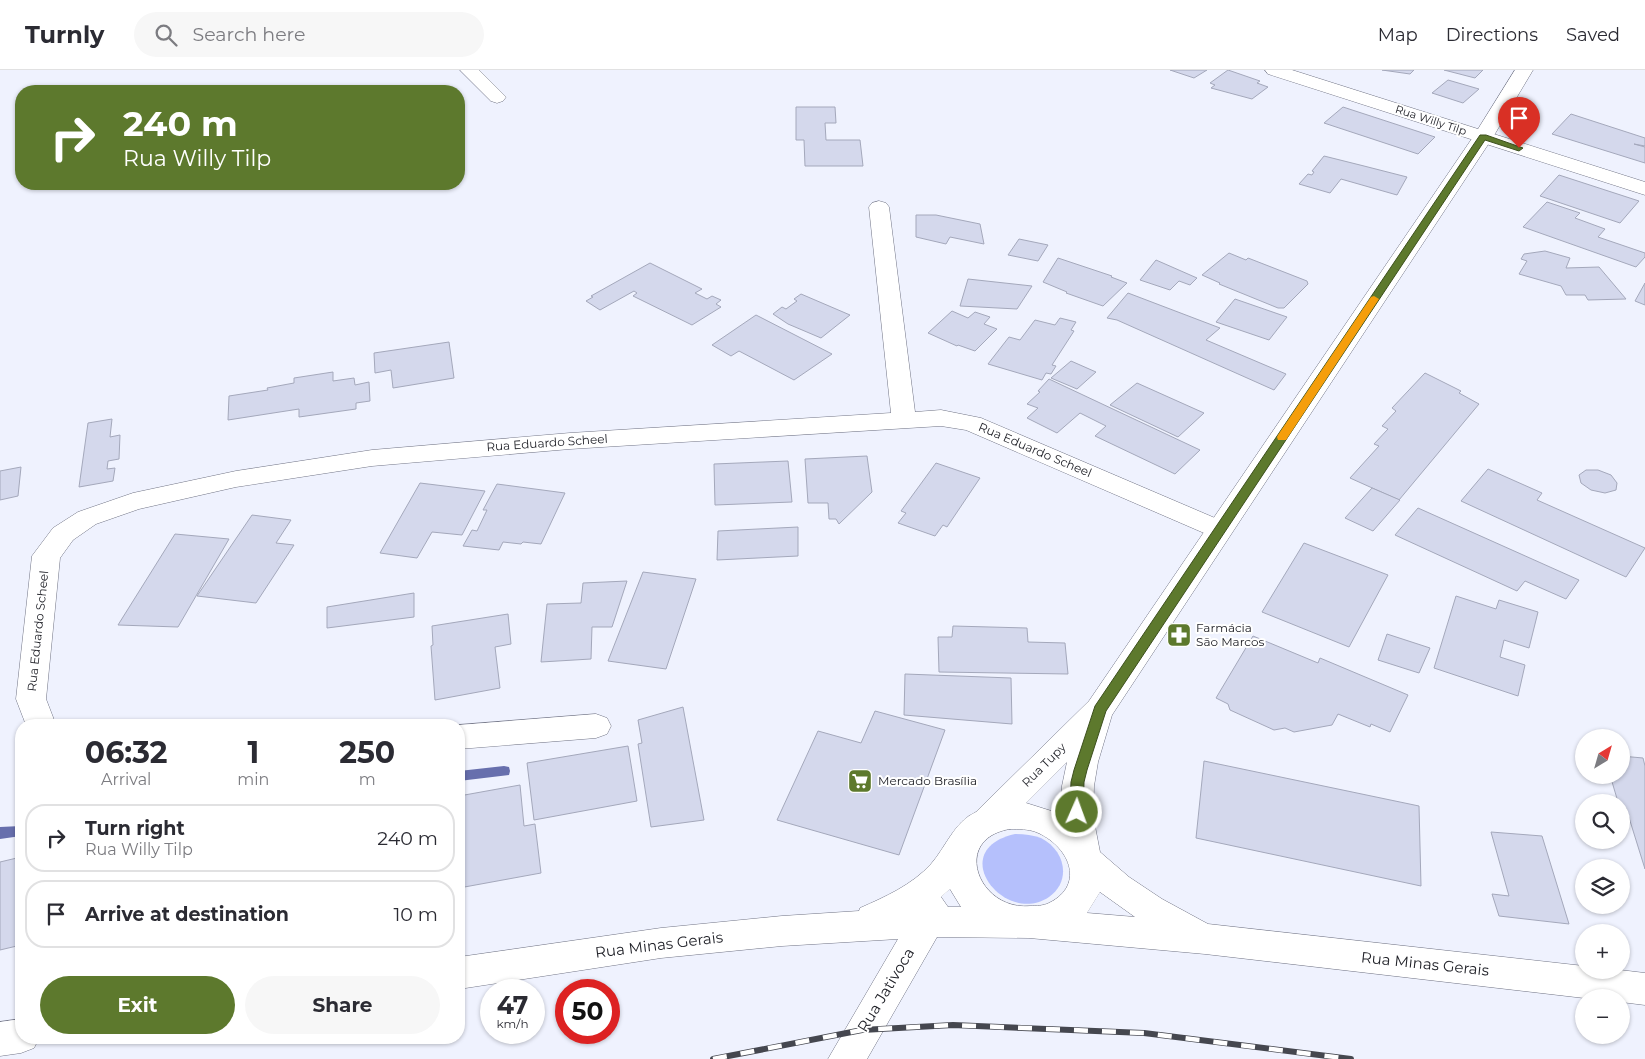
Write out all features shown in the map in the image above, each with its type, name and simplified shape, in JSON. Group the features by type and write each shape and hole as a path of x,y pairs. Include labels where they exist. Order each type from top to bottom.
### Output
{"main road":[{"path":"469,70 497,97"},
{"name":"Rua Willy Tilp","path":"1274,70 1645,189"},
{"name":"Rua Tupy","path":"988,821 1100,710 1483,137 1524,70"},
{"path":"879,207 904,420"},
{"name":"Rua Eduardo Scheel","path":"38,719 30,700 46,556 63,534 87,518 133,502 236,479 372,458 570,441 941,418 972,423 1220,530"},
{"name":"Rua Tupy","path":"1085,859 1077,812 1078,782 1083,757 1100,710"},
{"path":"465,737 596,726"},
{"path":"1006,816 1026,816 1045,821 1062,830 1076,843 1085,859 1087,877 1082,895 1070,910 1051,919 1029,923 1008,920 988,911 972,897 962,880 959,863 963,846 973,832 988,821 1006,816"},
{"name":"Rua Minas Gerais","path":"859,925 911,901 941,877 963,846"},
{"name":"Rua Minas Gerais","path":"1085,859 1117,888 1150,909 1205,939"},
{"name":"Rua Jativoca","path":"847,1059 927,922 941,877"},
{"name":"Rua Minas Gerais","path":"465,972 661,944 859,925 927,922 1029,923 1205,939 1645,989"},
{"path":"0,1039 15,1037"}],"shaded area":[{"path":"1015,834 1035,836 1049,843 1056,850 1063,866 1061,883 1056,890 1049,897 1032,904 1015,902 1000,894 989,883 983,869 984,855 994,843"}],"building":[{"path":"1170,70 1207,70 1194,78"},
{"path":"1228,70 1260,81 1257,83 1268,87 1252,99 1211,88 1215,85 1210,83"},
{"path":"1382,70 1414,70 1410,74"},
{"path":"1444,70 1483,70 1475,78"},
{"path":"1448,80 1479,89 1463,103 1432,93"},
{"path":"796,107 835,107 836,123 825,123 826,140 860,140 863,166 805,166 804,140 796,140"},
{"path":"1343,107 1435,137 1418,154 1324,123"},
{"path":"1571,114 1645,138 1645,146 1634,144 1645,147 1645,163 1552,134"},
{"path":"1324,156 1407,177 1397,195 1341,179 1330,193 1299,184 1308,174 1312,175 1314,172 1312,171"},
{"path":"1559,175 1639,201 1620,223 1540,196"},
{"path":"1547,202 1580,213 1575,218 1605,229 1598,237 1645,253 1645,257 1636,267 1523,227"},
{"path":"916,215 936,215 980,224 984,244 950,237 946,244 916,237"},
{"path":"1019,239 1048,245 1038,261 1008,255"},
{"path":"1545,251 1570,258 1566,268 1599,267 1626,299 1588,300 1585,295 1566,295 1561,286 1519,274 1527,261 1521,259 1524,254"},
{"path":"1229,253 1246,260 1248,258 1307,281 1308,284 1284,308 1278,308 1202,275"},
{"path":"1058,258 1127,283 1103,306 1066,293 1043,282"},
{"path":"1156,260 1197,278 1190,285 1179,281 1170,290 1140,280"},
{"path":"650,263 702,289 695,293 707,299 712,296 721,300 716,304 721,307 692,325 633,296 637,293 634,291 600,310 586,301 593,297 591,296"},
{"path":"968,279 1032,286 1017,309 960,306"},
{"path":"1645,283 1645,305 1635,301"},
{"path":"1128,293 1220,328 1206,340 1286,374 1274,390 1117,320 1107,318"},
{"path":"801,294 850,315 821,338 788,324 773,314 782,307 786,309 797,301 794,299"},
{"path":"1235,299 1287,317 1269,340 1216,322"},
{"path":"952,311 968,318 975,312 990,317 984,324 997,329 975,351 957,346 928,333"},
{"path":"756,315 832,354 794,380 739,351 731,356 712,345"},
{"path":"1060,318 1076,322 1071,330 1074,331 1052,365 1056,366 1051,374 1046,373 1042,380 988,364 1009,337 1020,340 1035,320 1055,325"},
{"path":"449,342 454,378 393,388 391,370 375,373 374,353"},
{"path":"1071,361 1096,372 1077,389 1051,378"},
{"path":"333,372 333,381 354,378 355,385 369,382 370,401 356,403 356,409 299,417 299,409 228,420 229,396 268,390 267,388 294,383 294,378"},
{"path":"1425,373 1461,391 1459,393 1479,404 1399,500 1350,478 1379,446 1374,444 1388,429 1382,426 1396,411 1392,408"},
{"path":"1049,379 1200,450 1175,474 1095,436 1106,426 1080,413 1057,433 1027,418 1038,408 1027,404 1040,392 1038,391"},
{"path":"1137,383 1204,413 1178,437 1110,405"},
{"path":"112,419 110,437 120,435 119,459 108,461 107,469 115,468 113,481 79,487 88,423"},
{"path":"867,456 872,492 839,524 836,519 829,519 828,503 808,503 805,459"},
{"path":"788,461 792,502 715,505 714,464"},
{"path":"936,463 980,478 947,527 943,525 935,536 898,523 906,513 901,511"},
{"path":"21,467 18,496 0,500 0,471"},
{"path":"1488,469 1542,493 1537,500 1645,548 1626,577 1461,501"},
{"path":"1586,470 1598,470 1611,475 1617,483 1616,490 1605,493 1591,490 1581,483 1579,475"},
{"path":"420,483 485,491 462,535 432,532 417,558 380,553"},
{"path":"497,484 565,493 541,544 503,542 499,550 463,546 472,530 477,531 487,510 483,510"},
{"path":"1372,488 1400,500 1373,531 1345,518"},
{"path":"1418,508 1579,580 1566,599 1525,581 1517,591 1395,535"},
{"path":"252,515 291,520 276,543 294,545 256,603 197,596"},
{"path":"798,527 798,556 717,560 718,531"},
{"path":"175,534 229,539 178,627 118,625"},
{"path":"1304,543 1388,575 1349,647 1262,612"},
{"path":"643,572 696,579 666,669 608,661"},
{"path":"627,581 612,627 592,627 591,659 541,662 547,604 581,603 583,583"},
{"path":"414,593 414,617 327,628 327,607"},
{"path":"1456,596 1496,609 1499,600 1538,612 1529,648 1504,640 1500,657 1525,665 1518,696 1434,668"},
{"path":"508,614 511,644 495,647 500,688 435,700 431,646 433,645 432,626"},
{"path":"953,626 1027,628 1028,642 1065,643 1068,674 939,672 938,637 952,637"},
{"path":"1387,634 1430,648 1419,673 1378,660"},
{"path":"1253,636 1318,663 1320,658 1408,695 1390,732 1371,724 1370,727 1338,714 1332,725 1294,732 1285,728 1274,730 1230,710 1228,704 1216,698"},
{"path":"905,674 1011,678 1012,724 904,715"},
{"path":"683,707 704,820 651,827 638,744 642,743 638,720"},
{"name":"Mercado Brasília","path":"875,711 945,730 899,855 777,820 818,731 861,743"},
{"path":"628,746 637,801 534,820 527,763"},
{"path":"1630,757 1643,758 1645,766 1645,869 1630,821 1630,794 1616,794 1613,784 1630,784"},
{"path":"1204,761 1419,806 1421,886 1196,838"},
{"path":"520,785 524,826 535,824 541,873 465,887 465,795"},
{"path":"1491,832 1542,836 1569,924 1499,916 1492,894 1509,896"},
{"path":"15,858 15,946 0,950 0,862"}],"waterway":[{"path":"465,775 504,771"},
{"path":"0,833 15,832"}],"railway":[{"path":"713,1059 862,1030 953,1025 1144,1033 1351,1059"}],"slow traffic":[{"path":"1282,437 1374,299"}],"place":[{"name":"Farmácia São Marcos","path":"1179,635"},
{"name":"Mercado Brasília","path":"860,781"}],"route":[{"path":"1077,812 1080,770 1100,710 1483,137 1519,148"}]}
